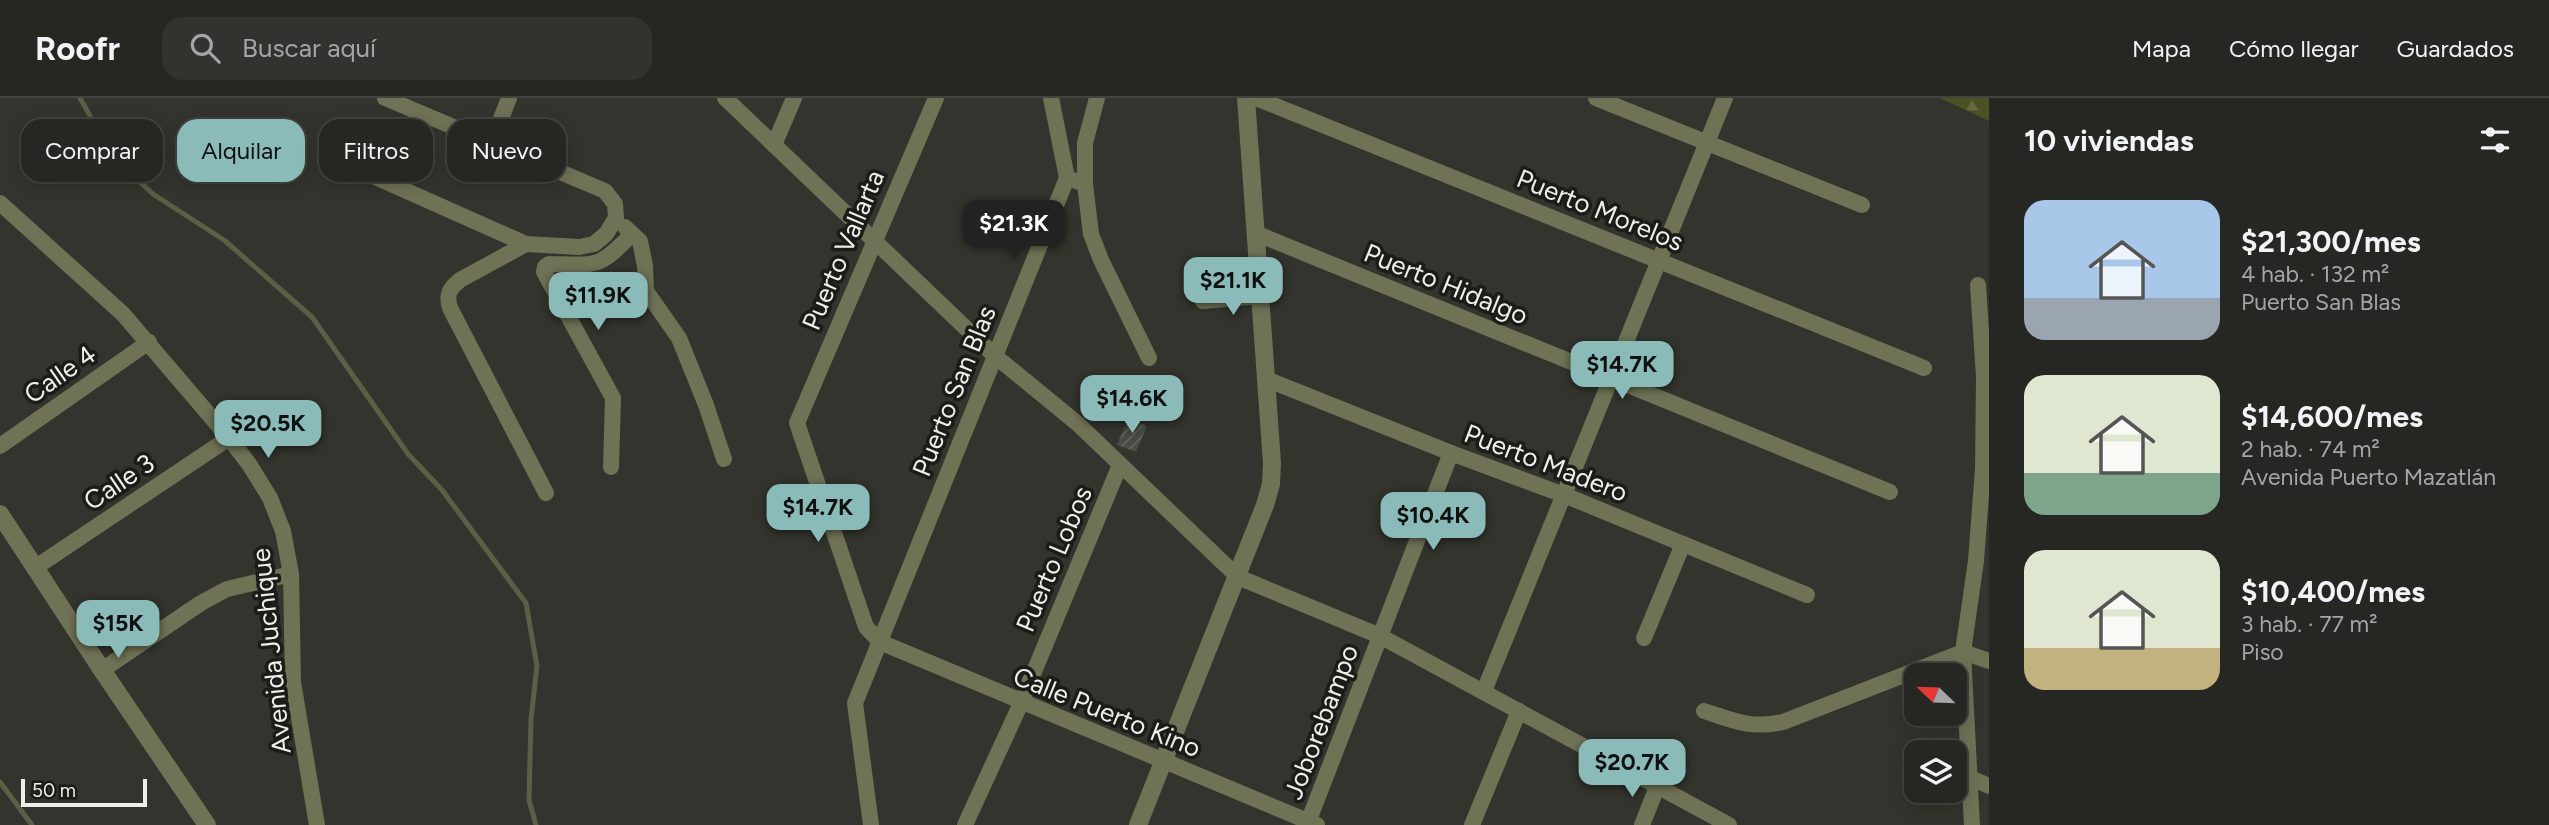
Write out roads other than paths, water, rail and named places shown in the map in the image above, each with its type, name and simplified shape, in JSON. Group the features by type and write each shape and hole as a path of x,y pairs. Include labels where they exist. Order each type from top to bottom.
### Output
{"street":[{"path":"385,98 447,123"},
{"path":"501,119 509,98"},
{"path":"725,98 995,356 1079,424 1238,576 1380,636 1729,825"},
{"path":"774,145 794,98"},
{"name":"Puerto Vallarta","path":"880,642 866,627 797,423 936,98"},
{"path":"1051,98 1067,178 1085,184"},
{"path":"1097,98 1085,143 1085,184 1091,234 1149,358"},
{"path":"1138,825 1238,576 1271,484 1272,463 1246,98"},
{"name":"Puerto Morelos","path":"1256,98 1924,368"},
{"path":"1596,98 1862,205"},
{"path":"1484,691 1726,98"},
{"path":"386,182 526,244 579,247 594,244 606,234 616,218 615,204 605,191 566,174"},
{"name":"Puerto San Blas","path":"871,825 855,703 1067,178"},
{"name":"Avenida Juchique","path":"0,203 123,314 149,342 229,438 270,498 283,531 290,574 293,682 317,825"},
{"path":"616,218 640,241 646,291 679,338 706,405 723,458"},
{"name":"Puerto Hidalgo","path":"1255,233 1890,492"},
{"path":"611,467 613,398 544,272 549,264 591,265 607,259 632,234"},
{"path":"526,244 460,280 450,287 447,298 546,493"},
{"path":"1972,825 1963,652 1976,561 1983,469 1984,377 1978,285"},
{"path":"1203,301 1260,296"},
{"name":"Calle 4","path":"0,446 149,342"},
{"name":"Puerto Madero","path":"1266,379 1564,495 1807,595"},
{"name":"Calle 3","path":"36,568 229,438"},
{"name":"Joborebampo","path":"1311,823 1451,453"},
{"name":"Puerto Lobos","path":"965,825 1021,703 1120,465"},
{"path":"0,514 207,825"},
{"path":"1644,638 1683,544"},
{"path":"102,670 201,603 227,589 290,574"},
{"name":"Calle Puerto Kino","path":"880,642 1311,823"},
{"path":"1704,711 1745,725 1765,726 1783,722 1963,652 1989,662"},
{"path":"1472,825 1519,711"},
{"path":"1968,777 1989,786"},
{"path":"1642,825 1657,787"}],"waterway":[{"path":"80,98 114,158 153,194 224,240 312,317 408,454 442,490 526,603 537,666 531,719 529,800 536,825"},
{"path":"0,782 32,825"}]}
